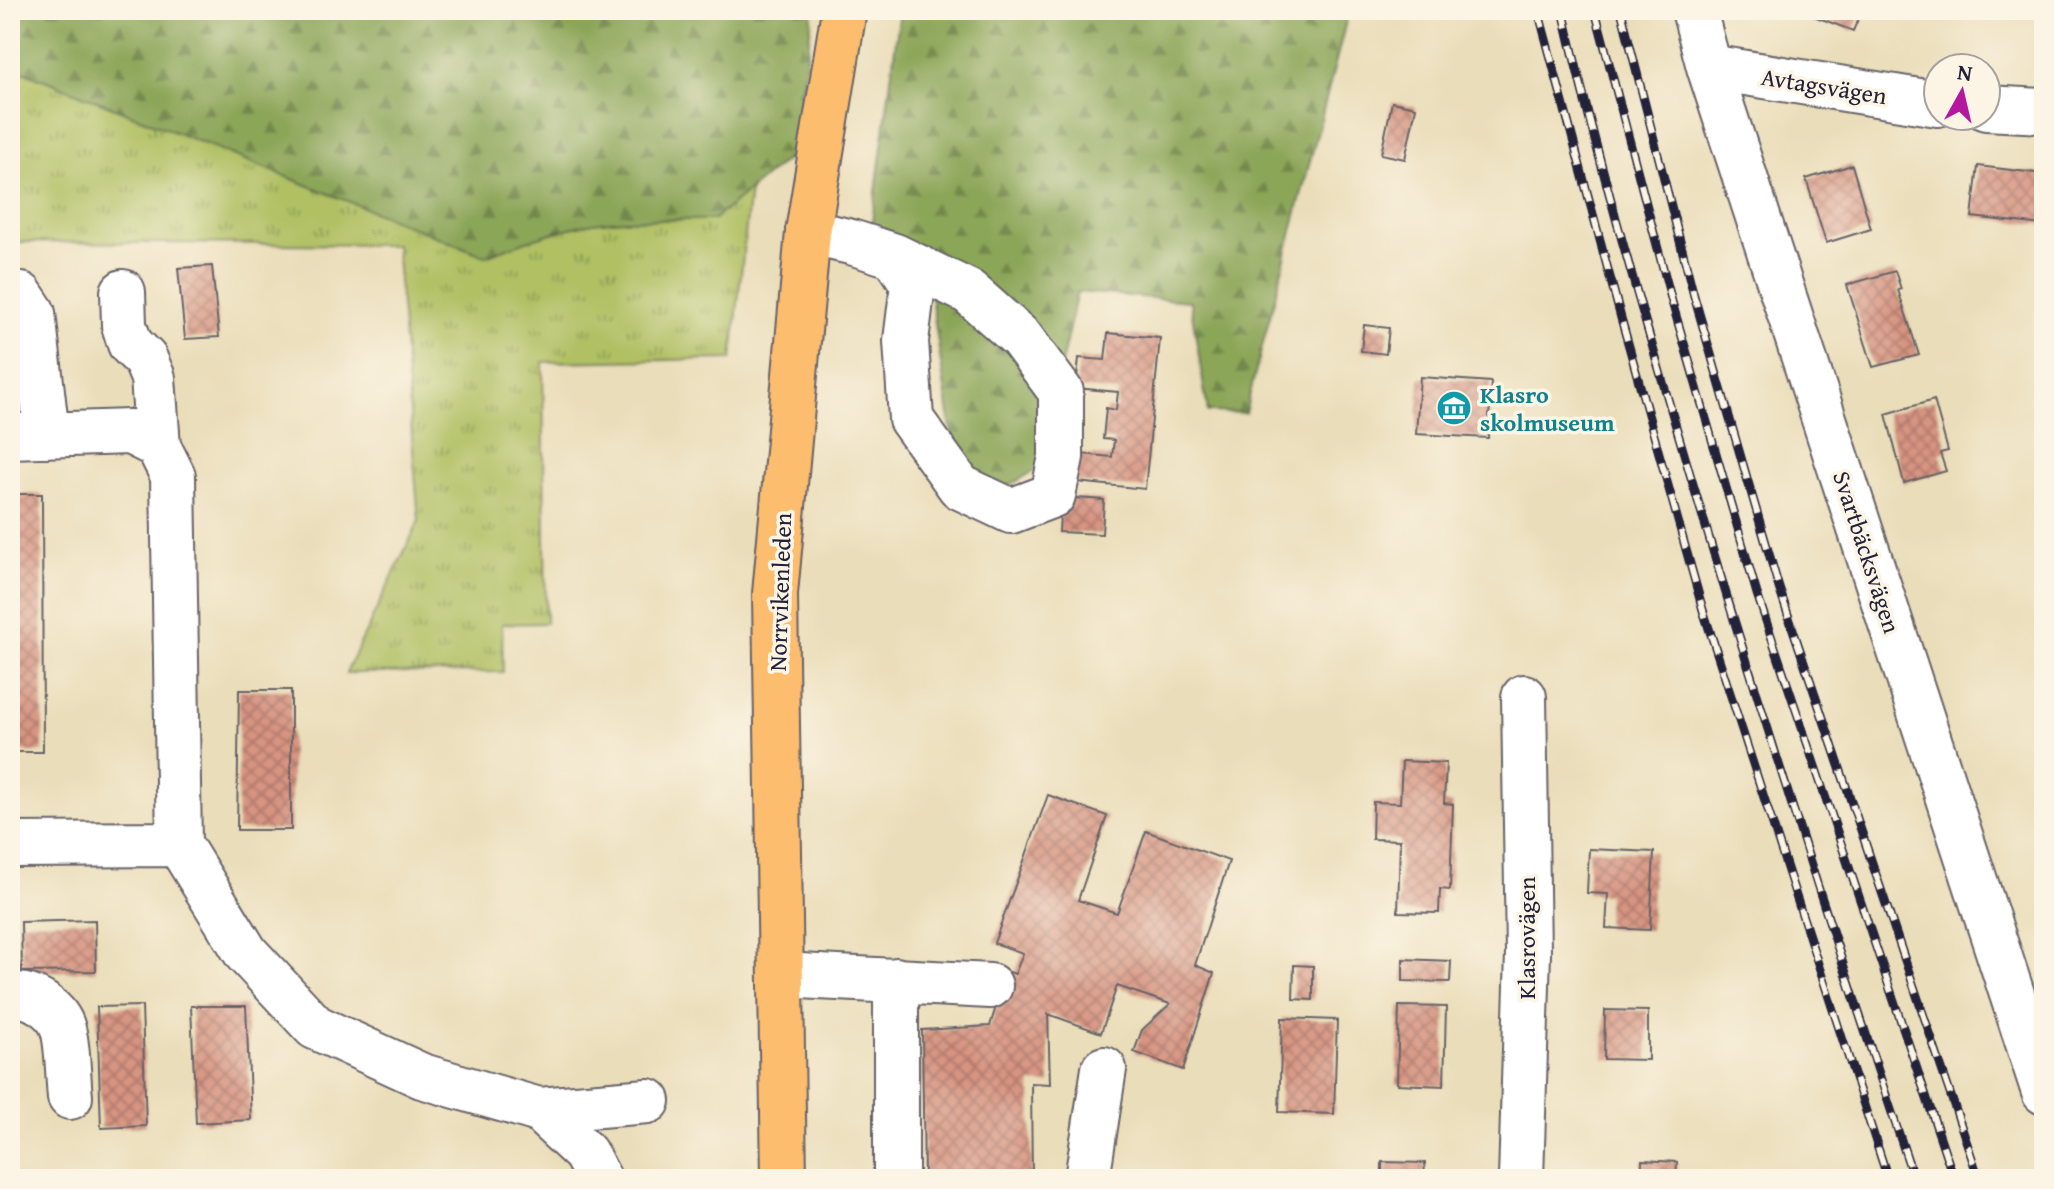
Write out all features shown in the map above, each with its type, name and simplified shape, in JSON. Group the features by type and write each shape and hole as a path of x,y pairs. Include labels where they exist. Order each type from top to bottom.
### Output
{"main road":[{"name":"Norrvikenleden","path":"784,1179 775,594 808,232 844,10"}],"street":[{"name":"Svartbäcksvägen","path":"1694,10 1709,67 2044,1092"},
{"name":"Avtagsvägen","path":"1709,67 1922,101"},
{"path":"2002,109 2044,111"},
{"path":"808,232 895,256 969,292 1021,338 1061,392 1061,457 1053,495 1011,511 960,487 911,419 906,341 913,284 895,256"},
{"path":"123,292 124,325 130,344 145,359 153,378 158,446 173,476 179,844 246,953 315,1027 422,1076 539,1110 648,1101"},
{"path":"10,294 21,295 33,313 29,436 130,432 158,446"},
{"name":"Klasrovägen","path":"1521,1179 1528,953 1524,697"},
{"path":"10,845 179,844"},
{"path":"781,975 990,986"},
{"path":"896,980 896,1179"},
{"path":"10,996 15,994 42,1002 62,1025 70,1097"},
{"path":"1087,1179 1104,1069"},
{"path":"539,1110 585,1153 599,1179"}],"green space":[{"path":"10,10 813,10 794,153 713,220 634,220 587,224 485,256 10,66"},
{"path":"900,10 1349,10 1245,413 1208,412 1190,301 1077,292 1038,468 1000,488 956,462 926,264 871,229"},
{"path":"10,66 485,256 587,224 634,220 713,220 750,189 732,359 543,362 546,623 502,624 503,672 346,673 419,521 396,245 10,242"}],"building":[{"path":"1798,10 1862,10 1853,31"},
{"path":"1392,102 1416,107 1405,159 1381,154"},
{"path":"1852,165 1871,229 1826,243 1806,179"},
{"path":"1978,166 2044,174 2044,225 1972,217"},
{"path":"212,266 219,337 185,339 178,268"},
{"path":"1895,271 1919,355 1873,367 1847,285"},
{"path":"1364,325 1389,328 1386,354 1361,351"},
{"path":"1108,333 1160,338 1145,489 1067,481 1070,453 1112,457 1114,440 1103,439 1106,408 1116,410 1118,392 1076,388 1079,358 1105,360"},
{"name":"Klasro skolmuseum","path":"1420,377 1491,382 1488,438 1416,434"},
{"path":"1934,400 1948,451 1940,453 1946,471 1904,483 1886,414"},
{"path":"10,494 42,494 43,752 10,752"},
{"path":"1061,497 1104,500 1102,534 1059,532"},
{"path":"239,690 291,690 291,830 237,830"},
{"path":"1402,761 1446,763 1444,803 1453,804 1450,890 1440,889 1439,913 1398,912 1400,840 1372,839 1373,802 1400,803"},
{"path":"1048,795 1107,816 1078,900 1117,913 1146,831 1229,861 1195,965 1214,973 1183,1070 1134,1052 1142,1030 1170,1004 1117,986 1101,1033 1048,1014 1050,1084 1031,1083 1032,1179 924,1179 922,1030 990,1026 1007,971 1015,974 1023,953 994,943"},
{"path":"1589,849 1654,852 1650,930 1606,928 1608,894 1587,893"},
{"path":"95,920 96,971 22,972 21,922"},
{"path":"1403,959 1451,961 1450,982 1403,981"},
{"path":"1294,965 1313,966 1313,1000 1293,999"},
{"path":"142,1006 146,1126 101,1128 97,1007"},
{"path":"191,1006 246,1006 251,1120 196,1123"},
{"path":"1399,1006 1446,1007 1444,1086 1397,1084"},
{"path":"1605,1010 1648,1011 1648,1060 1604,1059"},
{"path":"1282,1018 1337,1020 1334,1114 1279,1112"},
{"path":"1642,1160 1677,1162 1676,1179 1641,1179"},
{"path":"1382,1162 1425,1163 1424,1179 1382,1179"}],"railway":[{"path":"1538,10 1703,610 1888,1179"},
{"path":"1563,10 1646,326 1705,524 1792,806 1914,1179"},
{"path":"1595,10 1672,302 1757,594 1954,1179"},
{"path":"1621,10 1694,296 1779,588 1979,1179"}],"place":[{"name":"Klasro skolmuseum","path":"1454,408"}]}
